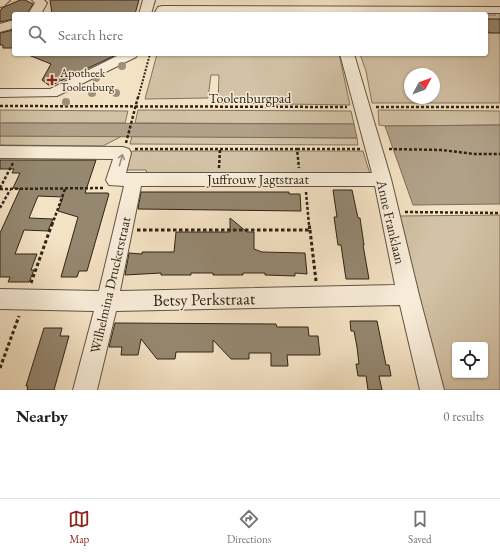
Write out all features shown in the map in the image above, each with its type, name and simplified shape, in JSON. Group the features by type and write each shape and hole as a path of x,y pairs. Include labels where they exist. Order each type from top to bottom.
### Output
{"street":[{"path":"0,4 4,0"},
{"path":"36,12 41,3 38,0"},
{"path":"146,12 149,0"},
{"path":"484,0 496,9"},
{"path":"162,8 240,4 334,8 496,9"},
{"path":"0,28 12,25"},
{"path":"0,93 52,93 127,56"},
{"name":"Anne Franklaan","path":"348,56 362,107 381,149 382,179 408,295 432,390"},
{"path":"0,152 124,147"},
{"name":"Wilhelmina Druckerstraat","path":"85,390 123,230 124,147"},
{"name":"Juffrouw Jagtstraat","path":"124,180 382,179"},
{"name":"Betsy Perkstraat","path":"0,299 107,301 408,295"}],"path":[{"path":"149,56 124,147 132,149 442,150 474,154 500,154"},
{"name":"Toolenburgpad","path":"0,106 136,108 500,107"},
{"path":"219,180 220,149"},
{"path":"297,149 310,230 318,297"},
{"path":"19,152 0,188 10,190 102,189 124,180"},
{"path":"0,208 10,190"},
{"path":"0,368 65,190"},
{"path":"389,212 500,213"},
{"path":"123,230 310,230"}],"shaded area":[{"path":"494,11 500,11 500,103 440,103 440,68 404,68 404,103 372,103 366,71 361,56 488,56 488,15 496,15"},
{"path":"156,56 339,56 350,105 218,103 219,75 211,75 208,98 145,99"},
{"path":"0,110 128,111 125,123 0,123"},
{"path":"138,110 351,111 354,124 135,123"},
{"path":"378,110 500,111 500,125 385,126 379,125"},
{"path":"0,123 354,124 357,138 0,136"},
{"path":"500,125 500,204 413,205 385,126"},
{"path":"0,136 122,136 103,146 0,145"},
{"path":"132,136 357,138 358,145 130,144"},
{"path":"133,151 363,151 370,174 222,175 147,173 146,170 124,170 127,154"},
{"path":"500,215 500,390 441,390 399,216"}],"building":[{"path":"20,0 25,0 33,4 28,12 12,12 12,19 0,22 0,11 2,8"},
{"path":"50,0 139,0 136,12 52,12"},
{"path":"488,19 500,19 500,33 489,33"},
{"path":"12,30 12,48 3,48 3,45 0,45 0,33"},
{"path":"31,56 114,56 50,86 42,80 51,64"},
{"path":"0,160 96,160 85,193 109,194 87,271 79,271 77,277 61,277 78,217 58,211 63,197 38,196 29,218 53,219 48,231 24,230 15,254 37,254 31,270 34,270 29,282 8,282 10,277 0,277 0,233 20,189 13,188 20,173 12,173 14,169 0,169"},
{"path":"333,190 352,190 358,218 360,218 369,279 346,279 341,245 338,245 334,217 337,217"},
{"path":"141,192 289,192 289,194 300,194 301,211 138,209"},
{"path":"230,218 247,232 254,232 254,249 262,252 305,253 307,274 295,273 295,276 265,275 265,273 243,273 243,275 191,273 191,275 161,275 161,273 125,275 129,253 142,254 142,252 174,252 176,232 230,232"},
{"path":"350,321 377,321 386,365 389,365 391,376 379,376 382,390 368,390 366,376 358,376 356,364 359,364 357,347 354,331 351,331"},
{"path":"115,323 276,324 277,327 308,327 309,336 318,336 320,355 287,355 288,366 271,366 271,353 249,353 249,359 231,359 213,340 213,352 176,352 175,359 157,359 141,339 138,355 121,355 122,347 109,347"},
{"path":"44,328 62,328 60,336 69,336 54,390 27,390 28,386 26,386"}],"place":[{"name":"Apotheek Toolenburg","path":"52,80"}]}
